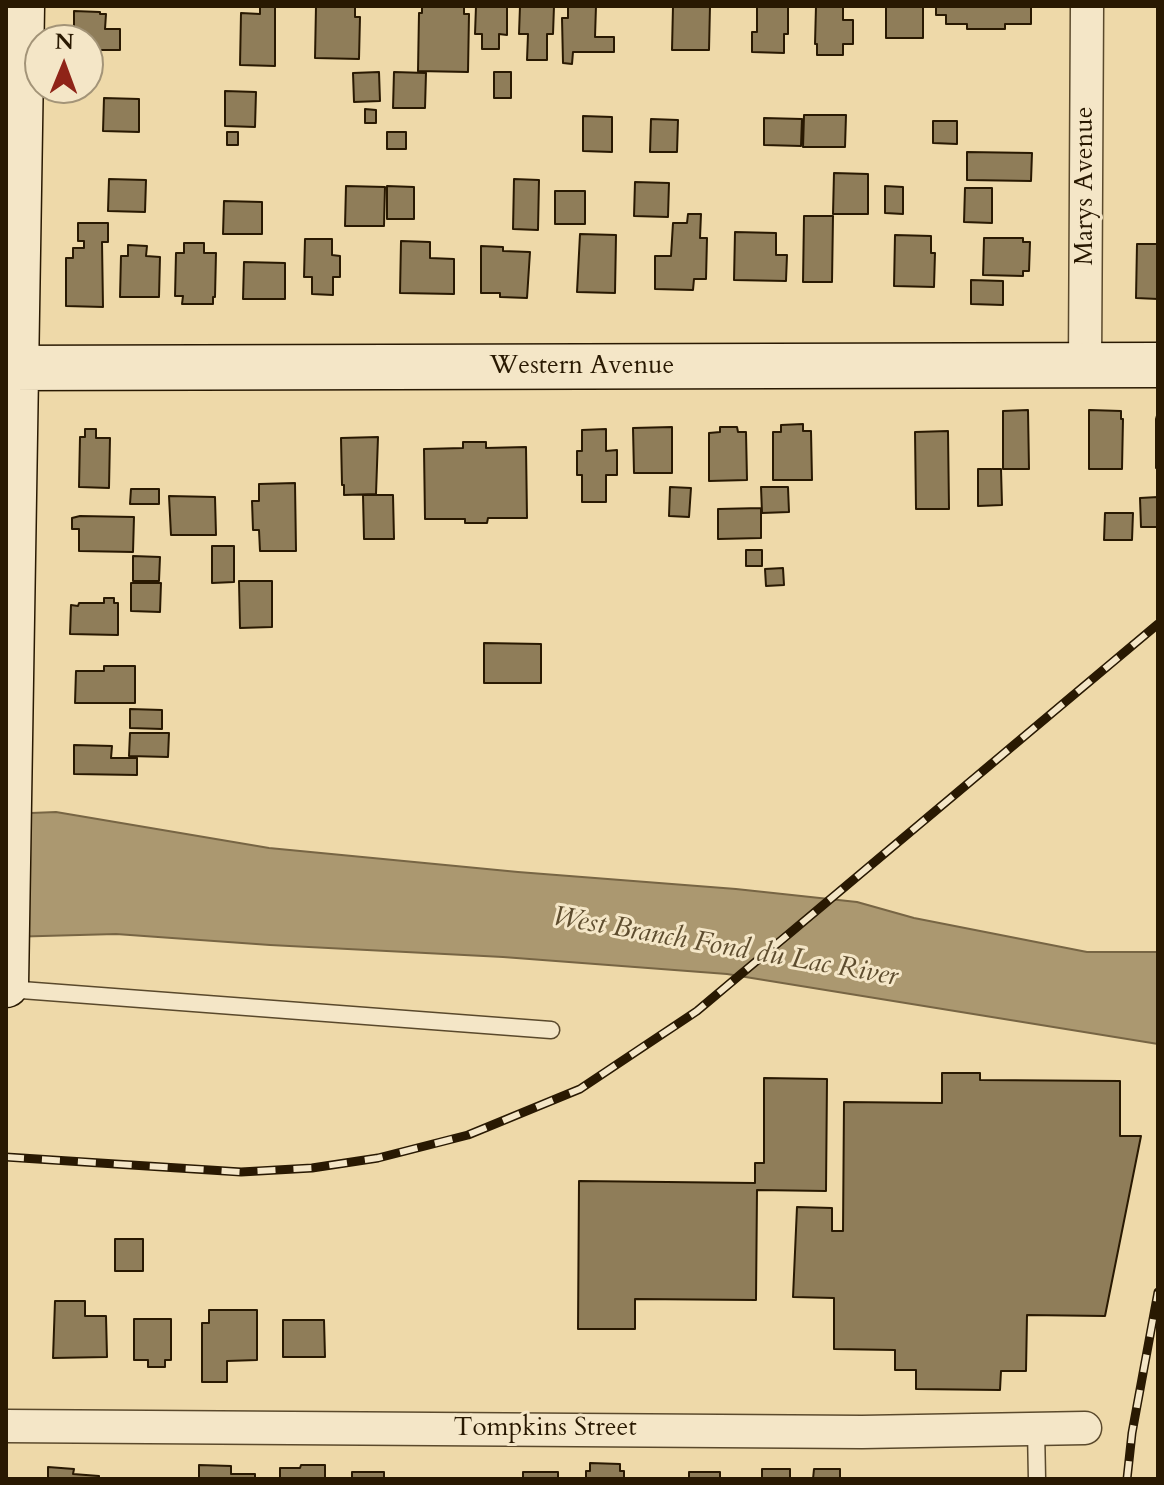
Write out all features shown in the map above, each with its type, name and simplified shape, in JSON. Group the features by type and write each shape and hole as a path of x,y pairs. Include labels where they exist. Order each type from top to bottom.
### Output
{"street":[{"path":"6,975 12,368 22,6"},
{"name":"Marys Avenue","path":"1085,366 1087,6"},
{"name":"Western Avenue","path":"12,368 1158,365"},
{"name":"Tompkins Street","path":"6,1426 862,1432 1085,1428"}],"lane":[{"path":"6,975 34,989 551,1030"},
{"path":"1036,1429 1037,1479"}],"water":[{"name":"West Branch Fond du Lac River","path":"56,812 269,848 857,902 914,918 1087,952 1158,952 1158,1044 727,974 116,934 6,937 6,814"}],"building":[{"path":"260,6 275,6 275,66 240,65 241,13 260,14"},
{"path":"316,6 355,6 355,17 360,17 359,59 315,58"},
{"path":"422,6 464,6 464,14 469,14 468,72 418,71 419,13 422,13"},
{"path":"476,6 507,6 507,35 499,34 499,49 482,49 482,34 475,34"},
{"path":"520,6 554,6 553,34 547,34 547,60 527,60 528,34 519,34"},
{"path":"568,6 596,6 595,37 614,37 614,52 573,52 572,64 563,63 562,18 568,18"},
{"path":"673,6 710,6 709,50 672,50"},
{"path":"757,6 788,6 784,53 752,52 752,32 757,32"},
{"path":"816,6 843,6 843,20 853,20 853,44 843,44 843,55 817,55"},
{"path":"886,6 923,6 923,38 886,38"},
{"path":"936,6 1031,6 1031,24 1005,24 1005,29 967,29 967,24 946,24 946,15 936,15"},
{"path":"74,11 106,14 105,29 120,29 120,50 104,50 104,24 74,24"},
{"path":"379,72 380,101 354,102 353,73"},
{"path":"394,72 426,73 425,108 393,108"},
{"path":"494,72 511,72 511,98 494,98"},
{"path":"225,91 256,92 255,127 225,126"},
{"path":"104,98 139,99 139,132 103,131"},
{"path":"365,109 376,110 376,123 365,123"},
{"path":"804,115 846,115 845,147 803,147"},
{"path":"583,116 612,117 612,152 583,151"},
{"path":"764,118 802,119 801,146 764,145"},
{"path":"651,119 678,120 677,152 650,152"},
{"path":"933,121 957,121 957,144 933,143"},
{"path":"227,132 238,132 238,145 227,145"},
{"path":"387,132 406,132 406,149 387,149"},
{"path":"967,152 1032,153 1031,181 967,180"},
{"path":"834,173 868,174 868,214 833,214"},
{"path":"109,179 146,180 145,212 108,211"},
{"path":"514,179 539,180 538,230 513,229"},
{"path":"635,182 669,183 668,217 634,216"},
{"path":"346,186 385,187 384,226 345,226"},
{"path":"387,186 414,187 414,219 387,219"},
{"path":"885,186 903,187 903,214 885,213"},
{"path":"965,188 992,188 992,223 964,222"},
{"path":"555,191 585,191 585,224 555,224"},
{"path":"224,201 262,202 262,234 223,234"},
{"path":"688,214 701,214 700,238 707,238 706,279 694,279 693,290 655,289 655,256 671,256 673,223 687,223"},
{"path":"804,216 833,216 832,282 803,282"},
{"path":"78,223 108,223 108,242 102,242 103,307 66,306 66,258 73,258 73,248 84,248 84,241 78,241"},
{"path":"735,232 776,233 776,255 787,255 786,281 734,280"},
{"path":"580,234 616,235 615,293 577,292"},
{"path":"895,235 931,236 931,253 935,253 934,287 894,286"},
{"path":"984,238 1023,238 1023,242 1030,242 1029,271 1023,271 1023,276 983,275"},
{"path":"305,239 332,239 332,255 340,256 340,277 333,277 333,295 312,294 312,277 304,277"},
{"path":"401,241 430,242 430,258 454,259 454,294 400,293"},
{"path":"184,243 204,243 204,253 216,253 213,304 182,304 183,296 175,296 176,253 184,253"},
{"path":"1137,244 1158,244 1158,299 1136,298"},
{"path":"128,245 147,246 146,256 160,257 159,297 120,297 121,256 128,256"},
{"path":"481,246 530,252 527,298 481,293"},
{"path":"244,262 285,263 285,299 243,299"},
{"path":"971,280 1003,281 1003,305 971,304"},
{"path":"1028,410 1029,469 1003,469 1003,411"},
{"path":"1089,410 1121,411 1122,469 1089,469"},
{"path":"1158,412 1158,468 1156,468 1156,419"},
{"path":"803,424 803,431 811,431 812,480 773,480 773,432 781,432 781,425"},
{"path":"672,427 672,473 634,473 633,428"},
{"path":"720,427 737,427 738,432 746,432 747,480 709,481 709,433 720,432"},
{"path":"85,429 96,429 96,438 110,438 109,488 79,487 80,437 85,437"},
{"path":"606,429 606,451 617,450 617,475 606,475 606,502 582,502 582,475 577,475 577,451 582,451 582,430"},
{"path":"948,431 949,509 916,509 915,432"},
{"path":"378,437 376,494 344,495 341,438"},
{"path":"463,442 486,442 486,448 526,447 527,518 488,518 487,523 465,523 465,519 425,519 424,449 463,448"},
{"path":"978,469 1001,469 1002,505 978,506"},
{"path":"295,483 296,551 260,551 259,530 253,530 252,501 259,501 259,484"},
{"path":"670,487 691,488 689,517 669,516"},
{"path":"761,487 788,487 789,512 762,513"},
{"path":"131,489 159,489 159,504 130,504"},
{"path":"363,495 393,495 394,539 364,539"},
{"path":"169,496 215,497 216,535 171,535"},
{"path":"1158,497 1158,527 1141,527 1140,498"},
{"path":"761,508 761,538 718,539 718,509"},
{"path":"1105,513 1133,513 1132,540 1104,540"},
{"path":"134,517 133,552 79,551 79,529 72,529 72,518"},
{"path":"212,546 234,546 234,582 212,583"},
{"path":"746,550 762,550 762,566 746,566"},
{"path":"133,556 160,557 159,581 133,581"},
{"path":"783,568 784,585 766,586 765,569"},
{"path":"239,581 272,581 272,627 240,628"},
{"path":"131,583 161,583 160,612 131,611"},
{"path":"104,598 114,598 114,603 118,603 118,635 70,634 71,605 104,603"},
{"path":"484,643 541,644 541,683 484,683"},
{"path":"104,666 135,666 135,703 75,703 76,671 104,671"},
{"path":"130,709 162,710 162,729 130,728"},
{"path":"130,733 169,733 168,757 129,756"},
{"path":"74,745 112,746 111,758 137,758 137,775 74,774"},
{"path":"942,1073 980,1073 980,1080 1120,1081 1120,1136 1141,1136 1105,1316 1027,1315 1026,1371 1001,1371 1000,1390 916,1389 916,1370 895,1370 895,1350 834,1349 834,1298 793,1297 797,1207 832,1208 832,1231 843,1231 844,1102 942,1103"},
{"path":"764,1078 827,1079 826,1191 757,1190 756,1300 635,1299 635,1329 578,1329 579,1181 755,1183 755,1163 764,1163"},
{"path":"115,1239 143,1239 143,1271 115,1271"},
{"path":"55,1301 85,1301 85,1316 106,1316 107,1357 53,1358"},
{"path":"209,1310 257,1310 257,1360 227,1361 227,1382 202,1382 202,1323 209,1323"},
{"path":"134,1319 171,1319 171,1360 165,1360 165,1367 148,1367 148,1360 134,1360"},
{"path":"283,1320 324,1320 325,1357 283,1357"},
{"path":"590,1463 620,1464 624,1479 586,1479"},
{"path":"199,1465 231,1466 231,1474 255,1474 255,1479 199,1479"},
{"path":"301,1465 325,1465 325,1479 280,1479 280,1468 300,1468"},
{"path":"48,1467 74,1469 73,1474 99,1476 99,1479 48,1479"},
{"path":"762,1469 790,1469 790,1479 757,1479 762,1478"},
{"path":"814,1469 840,1469 840,1478 843,1479 813,1479"},
{"path":"352,1472 384,1472 384,1479 352,1479"},
{"path":"523,1472 558,1472 558,1479 523,1479"},
{"path":"689,1472 720,1472 720,1479 689,1479"}],"railway":[{"path":"6,1157 241,1172 312,1168 378,1158 468,1135 580,1089 697,1011 1158,624"},
{"path":"1127,1479 1132,1433 1158,1292"}]}
